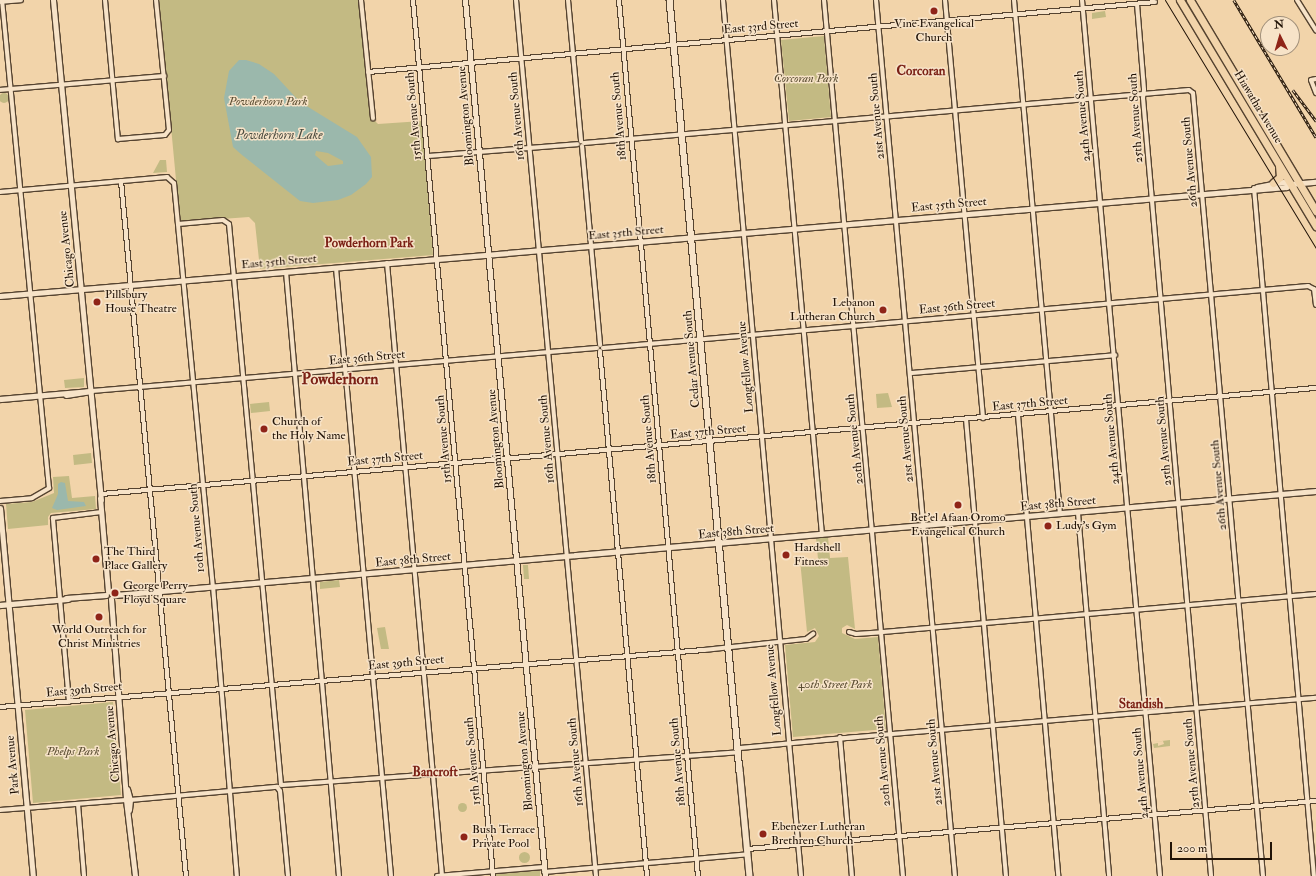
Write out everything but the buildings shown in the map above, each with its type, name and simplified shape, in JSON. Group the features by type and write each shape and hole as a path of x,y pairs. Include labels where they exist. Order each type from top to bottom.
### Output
{"highway":[{"name":"Hiawatha Avenue","path":"1180,0 1316,226"},
{"name":"Hiawatha Avenue","path":"1193,1 1316,211"},
{"path":"1273,183 1280,177 1278,162"}],"main road":[{"name":"Cedar Avenue South","path":"670,0 750,876"}],"street":[{"path":"0,501 32,498 49,488 1,1 20,0"},
{"name":"Chicago Avenue","path":"53,0 101,497 135,876"},
{"path":"105,0 118,139 168,133 156,0"},
{"path":"361,0 373,118"},
{"name":"15th Avenue South","path":"413,0 457,463 493,874"},
{"name":"Bloomington Avenue","path":"465,0 544,872"},
{"name":"16th Avenue South","path":"516,0 596,876"},
{"path":"568,0 647,876"},
{"name":"18th Avenue South","path":"619,0 698,876"},
{"name":"Longfellow Avenue","path":"722,0 772,539 801,876"},
{"path":"774,0 822,535"},
{"name":"20th Avenue South","path":"824,0 864,428 903,876"},
{"name":"21st Avenue South","path":"876,0 888,118 955,876"},
{"path":"945,0 983,418"},
{"path":"1014,0 1060,514"},
{"name":"24th Avenue South","path":"1082,0 1120,406 1160,876"},
{"path":"1298,0 1316,30"},
{"name":"East 33rd Street","path":"368,72 1155,2"},
{"name":"25th Avenue South","path":"1137,4 1152,197 1180,504 1211,876"},
{"path":"0,90 164,76"},
{"path":"1316,79 1311,80 1316,93"},
{"name":"26th Avenue South","path":"1144,94 1189,90 1193,93 1231,499 1263,876"},
{"path":"428,156 888,118 1144,94"},
{"name":"10th Avenue South","path":"121,181 171,179 174,183 203,485 237,876"},
{"path":"0,192 121,181 152,489 157,591 170,693 186,876"},
{"name":"East 35th Street","path":"1254,188 1273,183 1291,184 1316,182"},
{"name":"East 35th Street","path":"0,296 965,214 1203,192 1286,187 1291,184"},
{"path":"1254,188 1314,876"},
{"path":"178,224 227,221 229,224 280,783 286,786 484,769 586,764 712,753 758,746 840,738 1316,698"},
{"path":"387,263 442,876"},
{"path":"336,268 391,876"},
{"path":"286,272 339,876"},
{"name":"East 36th Street","path":"0,399 40,396 86,389 91,391 244,379 1312,286 1316,305"},
{"path":"910,373 1115,355"},
{"name":"East 37th Street","path":"101,497 152,489 966,420 1316,388"},
{"path":"1018,415 1058,876"},
{"path":"966,420 1006,876"},
{"name":"East 38th Street","path":"0,605 619,553 1316,491"},
{"name":"Park Avenue","path":"0,508 33,876"},
{"path":"69,702 63,599 53,518 102,512"},
{"path":"1078,513 1109,876"},
{"path":"849,632 856,634 933,628 1316,594"},
{"name":"East 39th Street","path":"0,707 69,702 119,693 170,693 679,652 806,639 813,634"},
{"path":"840,738 852,876"},
{"path":"0,810 277,786 280,790 288,876"},
{"path":"437,876 544,872 646,864 849,840 1316,801"},
{"path":"78,804 84,876"}],"green space":[{"name":"Powderhorn Park","path":"159,0 359,0 370,116 378,124 422,121 433,255 260,269 255,223 249,217 180,222"},
{"path":"1105,11 1106,17 1092,19 1092,13"},
{"name":"Corcoran Park","path":"824,36 831,117 789,121 781,40"},
{"path":"2,93 6,93 8,94 8,102 2,103 -1,100 -1,96"},
{"path":"160,160 166,160 167,172 153,173"},
{"path":"84,378 84,387 65,388 64,380"},
{"path":"888,393 892,407 877,408 876,394"},
{"path":"269,402 270,411 251,413 250,404"},
{"path":"91,453 92,463 74,465 73,455"},
{"path":"69,476 72,498 95,496 96,509 51,513 48,517 48,525 8,529 6,504 32,502 54,493 53,477"},
{"name":"40th Street Park","path":"828,537 830,558 848,557 855,629 847,625 842,628 842,633 855,639 878,637 886,729 793,737 785,645 815,642 819,636 815,628 807,632 800,560 818,559 816,538"},
{"path":"523,565 528,565 529,579 524,579"},
{"path":"339,580 340,587 320,589 320,582"},
{"path":"385,627 389,649 381,649 377,628"},
{"name":"Phelps Park","path":"113,702 121,795 33,803 25,710"},
{"path":"1170,740 1170,746 1154,748 1153,744 1158,743 1158,746 1164,744 1163,741 1153,742"},
{"path":"462,802 467,807 462,812 457,807"},
{"path":"524,851 528,853 530,857 528,861 524,863 520,861 518,857 520,853"},
{"path":"540,870 540,876 496,876 496,874"}],"water":[{"name":"Powderhorn Lake","path":"239,60 246,60 259,64 274,74 300,102 357,137 371,157 372,177 366,184 351,195 338,200 313,203 300,201 233,147 224,98 229,71","holes":["316,151 328,153 343,161 343,164 328,166 315,155"]},
{"path":"61,482 65,483 68,501 84,502 86,506 57,510 52,508 58,494 58,484"}],"tram line":[{"path":"1165,0 1316,248"}],"railway":[{"path":"1234,0 1316,137"},
{"path":"1293,90 1316,121"}],"place":[{"name":"Vine Evangelical Church","path":"934,11"},
{"name":"Pillsbury House Theatre","path":"97,302"},
{"name":"Lebanon Lutheran Church","path":"883,310"},
{"name":"Church of the Holy Name","path":"264,429"},
{"name":"Bet’el Afaan Oromo Evangelical Church","path":"958,505"},
{"name":"Ludy's Gym","path":"1048,526"},
{"name":"Hardshell Fitness","path":"786,555"},
{"name":"The Third Place Gallery","path":"96,559"},
{"name":"George Perry Floyd Square","path":"115,593"},
{"name":"World Outreach for Christ Ministries","path":"99,617"},
{"name":"Ebenezer Lutheran Brethren Church","path":"763,834"},
{"name":"Bush Terrace Private Pool","path":"464,837"}],"district":[{"name":"Corcoran","path":"921,71"},
{"name":"Powderhorn Park","path":"369,243"},
{"name":"Powderhorn","path":"340,379"},
{"name":"Standish","path":"1141,704"},
{"name":"Bancroft","path":"435,772"}]}
